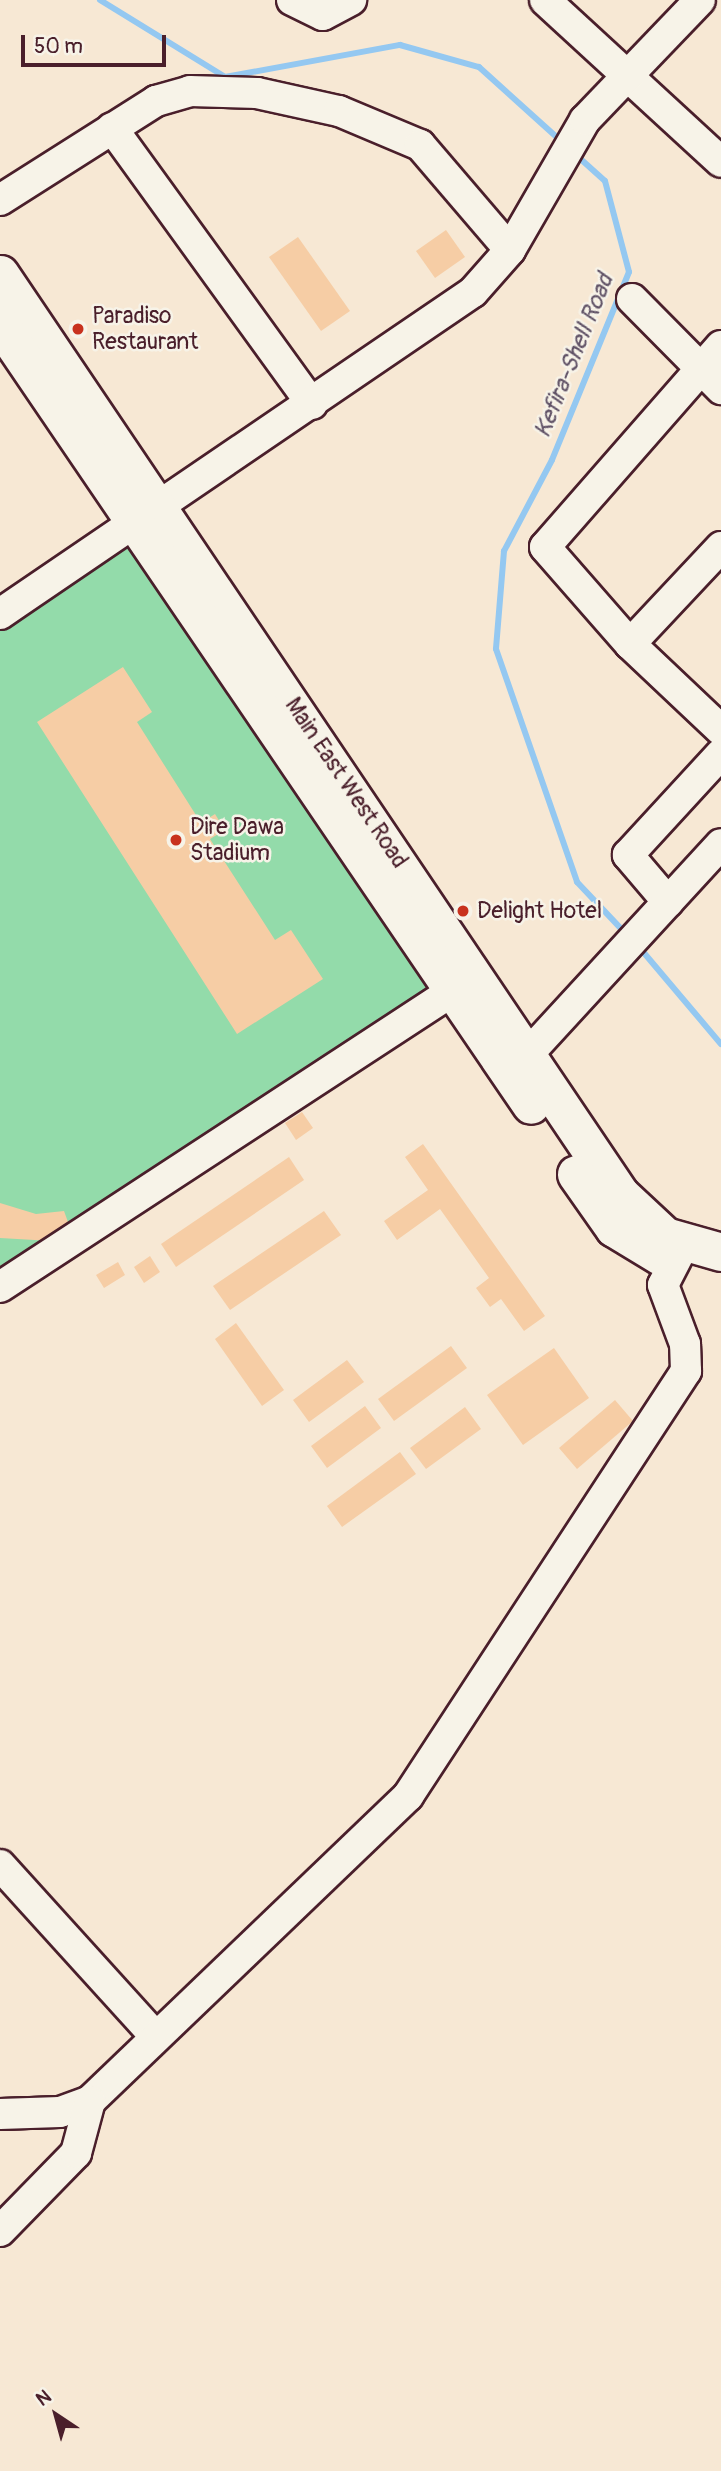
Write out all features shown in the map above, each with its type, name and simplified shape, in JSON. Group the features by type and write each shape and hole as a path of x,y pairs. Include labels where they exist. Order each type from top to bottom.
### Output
{"main road":[{"name":"Main East West Road","path":"0,274 144,511 466,982 517,1061 614,1228 721,1269"},
{"name":"Main East West Road","path":"0,324 144,511"},
{"name":"Main East West Road","path":"679,1253 721,1252"}],"street":[{"path":"292,0 323,15 351,0"},
{"path":"545,0 721,162"},
{"path":"0,614 144,511 312,404 473,292 510,250 568,154 585,120 700,0"},
{"path":"0,200 156,101 190,91 257,93 339,111 420,145 510,250"},
{"path":"112,128 312,404"},
{"path":"632,299 710,379"},
{"path":"721,346 710,379 547,538 550,557 630,644 721,730"},
{"path":"630,644 721,547"},
{"path":"668,902 628,855 721,754"},
{"path":"517,1061 721,844"},
{"path":"0,1287 466,982"},
{"path":"0,2115 60,2112 90,2101 155,2036 374,1830 432,1764 686,1371 685,1344 664,1289 679,1253"},
{"path":"0,1865 155,2036"},
{"path":"0,2231 76,2153 90,2101"}],"green space":[{"name":"Dire Dawa Stadium","path":"132,519 455,989 0,1287 0,614"}],"building":[{"path":"446,230 465,257 435,278 416,251"},
{"path":"298,237 350,311 321,331 269,257"},
{"path":"123,667 152,712 137,722 201,823 215,814 225,830 210,839 275,940 291,930 323,979 237,1034 37,722"},
{"path":"302,1112 313,1128 296,1140 285,1123"},
{"path":"423,1144 545,1316 524,1331 501,1299 490,1307 476,1288 489,1278 440,1209 397,1240 384,1221 428,1190 405,1157"},
{"path":"289,1157 304,1180 176,1267 161,1244"},
{"path":"0,1203 36,1214 64,1211 72,1233 52,1241 0,1238"},
{"path":"324,1211 341,1235 230,1310 213,1286"},
{"path":"150,1256 160,1272 144,1283 134,1267"},
{"path":"118,1262 125,1275 104,1288 96,1275"},
{"path":"236,1323 284,1390 262,1406 215,1339"},
{"path":"451,1346 467,1368 394,1421 378,1399"},
{"path":"554,1348 589,1398 523,1445 487,1395"},
{"path":"347,1360 364,1382 309,1422 293,1400"},
{"path":"615,1400 633,1421 577,1469 559,1448"},
{"path":"365,1406 381,1428 327,1468 311,1446"},
{"path":"465,1407 481,1429 426,1469 410,1448"},
{"path":"400,1452 416,1474 342,1527 327,1506"}],"waterway":[{"name":"Kefira-Shell Road","path":"100,0 225,77 400,45 479,67 562,142"},
{"name":"Kefira-Shell Road","path":"575,154 605,181 629,272 552,460 504,551 496,649 577,882 626,934"},
{"name":"Kefira-Shell Road","path":"639,947 721,1044"}],"place":[{"name":"Paradiso Restaurant","path":"78,329"},
{"name":"Dire Dawa Stadium","path":"176,840"},
{"name":"Delight Hotel","path":"463,911"}]}
